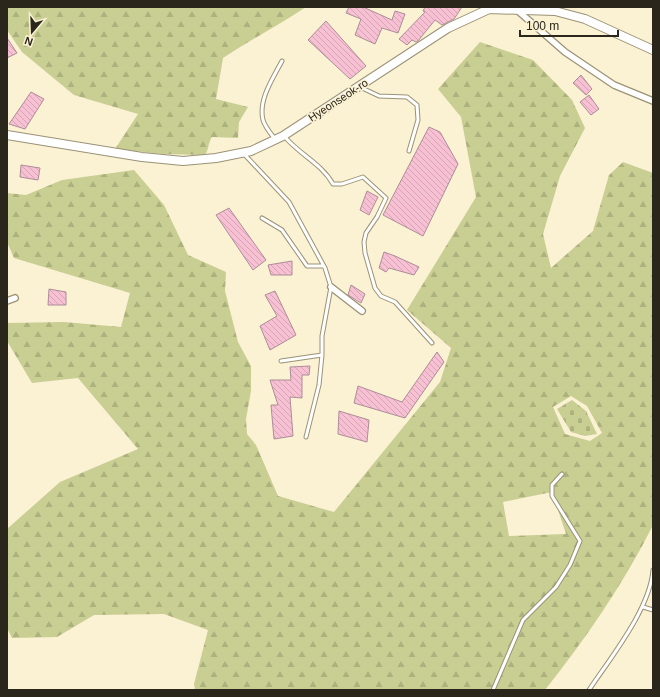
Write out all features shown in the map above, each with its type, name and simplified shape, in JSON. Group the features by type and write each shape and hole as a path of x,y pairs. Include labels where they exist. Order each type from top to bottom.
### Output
{"street":[{"name":"Hyeonseok-ro","path":"7,135 142,157 183,161 216,158 243,152 283,136 448,28 488,8 517,10 557,9 585,19 653,50"},
{"path":"517,10 566,52 614,85 653,101"},
{"path":"331,287 362,311"},
{"path":"7,301 15,298"}],"lane":[{"path":"275,139 264,122 262,108 270,84 282,61"},
{"path":"359,86 379,96 407,97 417,105 418,120 409,150"},
{"path":"283,136 292,146 327,174 333,184 342,184 363,177 386,198 377,217 366,233 364,242 365,253 375,288 381,296 395,302 432,343"},
{"path":"243,152 289,202 303,225 323,266 331,287 322,336 319,385 306,437"},
{"path":"262,218 282,230 306,266 323,266"},
{"path":"281,361 322,354"},
{"path":"493,690 523,620 556,587 578,551 580,541 552,496 552,485 562,474"},
{"path":"589,690 643,608 652,582 653,570"},
{"path":"643,608 653,610"}],"green space":[{"path":"7,7 306,7 223,58 216,99 248,107 239,122 238,138 212,137 205,155 163,154 115,149 138,114 74,95 22,52 7,30"},
{"path":"480,42 533,60 572,100 585,128 560,176 543,234 551,268 593,231 609,175 623,162 653,173 653,525 629,569 603,610 545,690 195,690 194,684 208,630 164,614 94,615 57,637 12,638 7,628 7,529 60,482 138,449 78,378 32,383 7,341 7,323 64,322 121,327 130,293 14,258 7,242 7,193 26,195 62,180 134,170 164,205 188,255 226,272 225,291 238,342 251,366 251,391 246,419 247,434 256,445 278,496 334,512 440,382 451,348 407,310 476,197 461,117 438,89","holes":["571,396 587,406 602,433 590,441 565,434 553,407","552,492 566,534 509,536 503,502"]},
{"path":"572,400 586,411 597,434 585,436 571,432 557,409"}],"building":[{"path":"349,7 363,7 392,20 395,11 405,14 398,33 382,28 375,44 355,35 361,19 346,13"},
{"path":"425,7 462,7 454,19 442,25 435,20 418,41 416,42 412,40 407,45 399,39 425,12 423,11"},
{"path":"326,21 366,66 350,79 308,40"},
{"path":"7,38 17,53 7,58"},
{"path":"581,75 592,89 586,95 573,83"},
{"path":"31,92 44,99 25,129 9,124"},
{"path":"589,95 599,109 591,115 580,102"},
{"path":"429,127 440,132 458,164 423,236 383,215"},
{"path":"21,165 40,168 38,180 20,177"},
{"path":"367,191 378,197 369,215 360,210"},
{"path":"229,208 266,260 253,270 216,215"},
{"path":"384,252 419,267 414,275 389,268 386,272 379,268"},
{"path":"292,261 292,275 271,275 268,265"},
{"path":"351,285 365,294 361,303 348,295"},
{"path":"49,289 66,292 66,305 48,305"},
{"path":"275,291 296,335 270,350 260,326 277,316 265,295"},
{"path":"437,352 444,362 405,418 354,403 358,386 402,402"},
{"path":"310,366 309,375 302,375 302,398 290,397 293,436 274,439 271,405 278,405 270,380 291,380 290,367"},
{"path":"339,411 369,420 367,442 338,434"}]}
